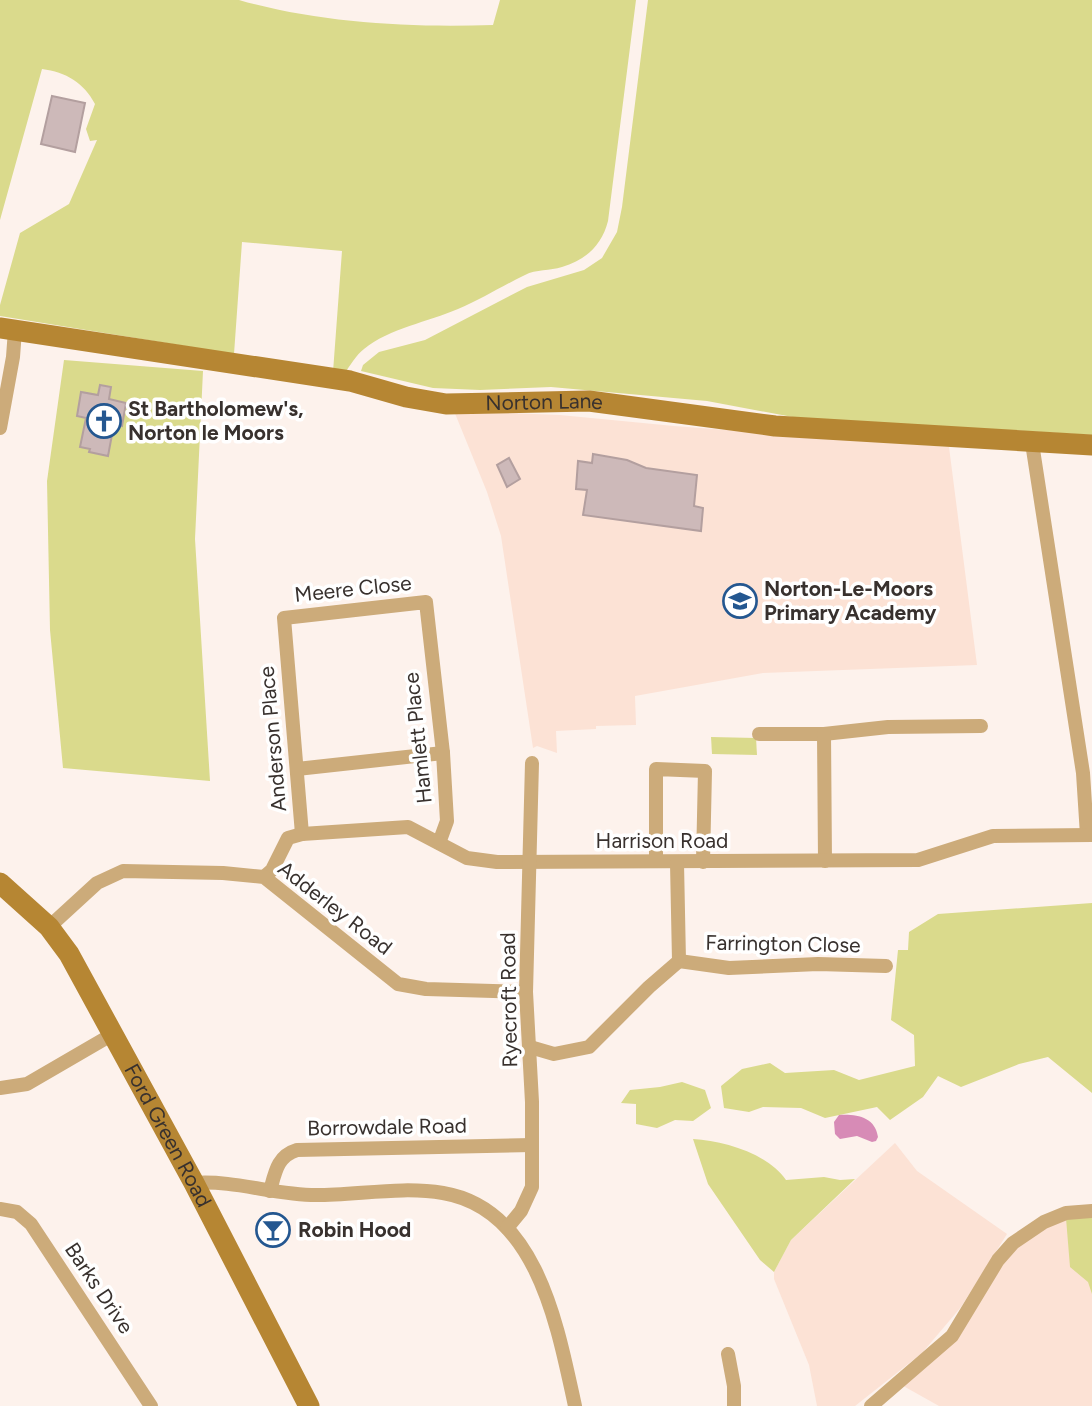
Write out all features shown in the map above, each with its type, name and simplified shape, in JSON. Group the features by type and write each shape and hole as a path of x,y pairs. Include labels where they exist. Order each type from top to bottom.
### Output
{"street":[{"path":"0,428 13,357 8,329"},
{"name":"Norton Lane","path":"8,329 350,382 406,397 446,404 589,401 775,426 1092,445"},
{"name":"Harrison Road","path":"302,834 408,827 467,858 497,862 677,863 918,860 993,836 1089,835 1083,774 1031,443"},
{"name":"Meere Close","path":"286,641 284,618 426,602 428,627"},
{"name":"Hamlett Place","path":"428,627 443,753 447,821 439,843"},
{"name":"Anderson Place","path":"286,641 302,834"},
{"path":"759,734 824,734 888,727 981,726"},
{"path":"824,734 825,861"},
{"path":"297,769 443,753"},
{"name":"Ryecroft Road","path":"507,1228 521,1211 532,1187 530,1047 526,992 532,763"},
{"path":"656,861 656,769 705,771 703,862"},
{"path":"264,877 272,870 288,838 302,834"},
{"path":"530,1047 554,1054 589,1047 679,961 677,863"},
{"name":"Adderley Road","path":"49,927 97,883 123,871 223,873 264,877 398,984 426,989 526,992"},
{"name":"Ford Green Road","path":"0,883 49,927 69,954 194,1182 309,1406"},
{"name":"Farrington Close","path":"679,961 729,968 818,964 886,966"},
{"path":"0,1088 27,1084 113,1034"},
{"name":"Borrowdale Road","path":"270,1191 279,1161 297,1150 532,1145"},
{"path":"194,1182 215,1181 311,1195 408,1190 443,1193 480,1206 507,1228 541,1280 559,1336 575,1406"},
{"name":"Barks Drive","path":"0,1209 17,1212 31,1224 151,1406"},
{"path":"871,1406 952,1336 998,1260 1013,1243 1055,1217 1066,1213 1092,1211"},
{"path":"728,1354 734,1386 734,1406"}],"shaded area":[{"path":"0,0 239,0 332,19 462,26 493,25 500,0 636,0 605,230 586,256 571,264 529,273 458,309 385,336 361,351 344,374 333,372 342,251 242,242 234,354 0,316 0,305 20,233 69,204 97,140 90,141 86,129 95,104 91,97 73,80 42,69 0,220"},
{"path":"648,0 1092,0 1092,435 798,418 707,401 551,387 480,390 433,388 361,371 363,365 379,352 425,340 527,287 584,270 602,258 617,232 622,207"},
{"path":"64,360 203,371 195,539 210,781 63,768 50,630 47,481"},
{"name":"Norton-Le-Moors Primary Academy","path":"454,411 560,415 949,447 977,665 763,673 635,696 636,725 556,731 557,753 537,746 533,748 501,536 487,492"},
{"path":"711,737 756,738 757,755 712,754"},
{"path":"1092,903 1092,1093 1048,1057 1019,1064 961,1087 938,1076 923,1097 890,1120 877,1107 825,1118 801,1108 763,1107 749,1112 724,1108 721,1086 742,1069 770,1063 785,1073 834,1070 859,1080 915,1066 914,1035 891,1020 898,950 908,950 909,932 938,914"},
{"path":"682,1082 705,1090 711,1108 693,1121 675,1120 657,1128 636,1124 636,1104 621,1103 630,1090"},
{"path":"839,1115 858,1116 869,1121 876,1130 876,1141 857,1136 840,1139 835,1134 834,1122"},
{"path":"693,1139 718,1142 744,1150 768,1162 786,1180 824,1177 855,1179 791,1240 774,1272 760,1260 708,1184"},
{"path":"895,1143 917,1171 1007,1234 961,1307 922,1353 855,1406 817,1406 809,1365 774,1279 774,1272 791,1240"},
{"path":"1066,1213 1092,1290 1092,1406 939,1406 898,1383 952,1336 998,1260"},
{"path":"1092,1216 1092,1294 1088,1282 1070,1267 1066,1218"}],"building":[{"path":"52,96 85,103 75,152 41,144"},
{"name":"St Bartholomew's, Norton le Moors","path":"100,385 111,387 109,399 126,403 122,426 114,424 108,456 80,447 86,418 77,416 81,392 98,395"},
{"path":"593,454 627,460 646,468 697,475 694,506 703,508 701,531 583,515 587,490 576,489 578,461 592,463"},
{"path":"509,458 520,479 507,487 497,465"}],"place":[{"name":"St Bartholomew's, Norton le Moors","path":"104,421"},
{"name":"Norton-Le-Moors Primary Academy","path":"740,601"},
{"name":"Robin Hood","path":"273,1230"}]}
